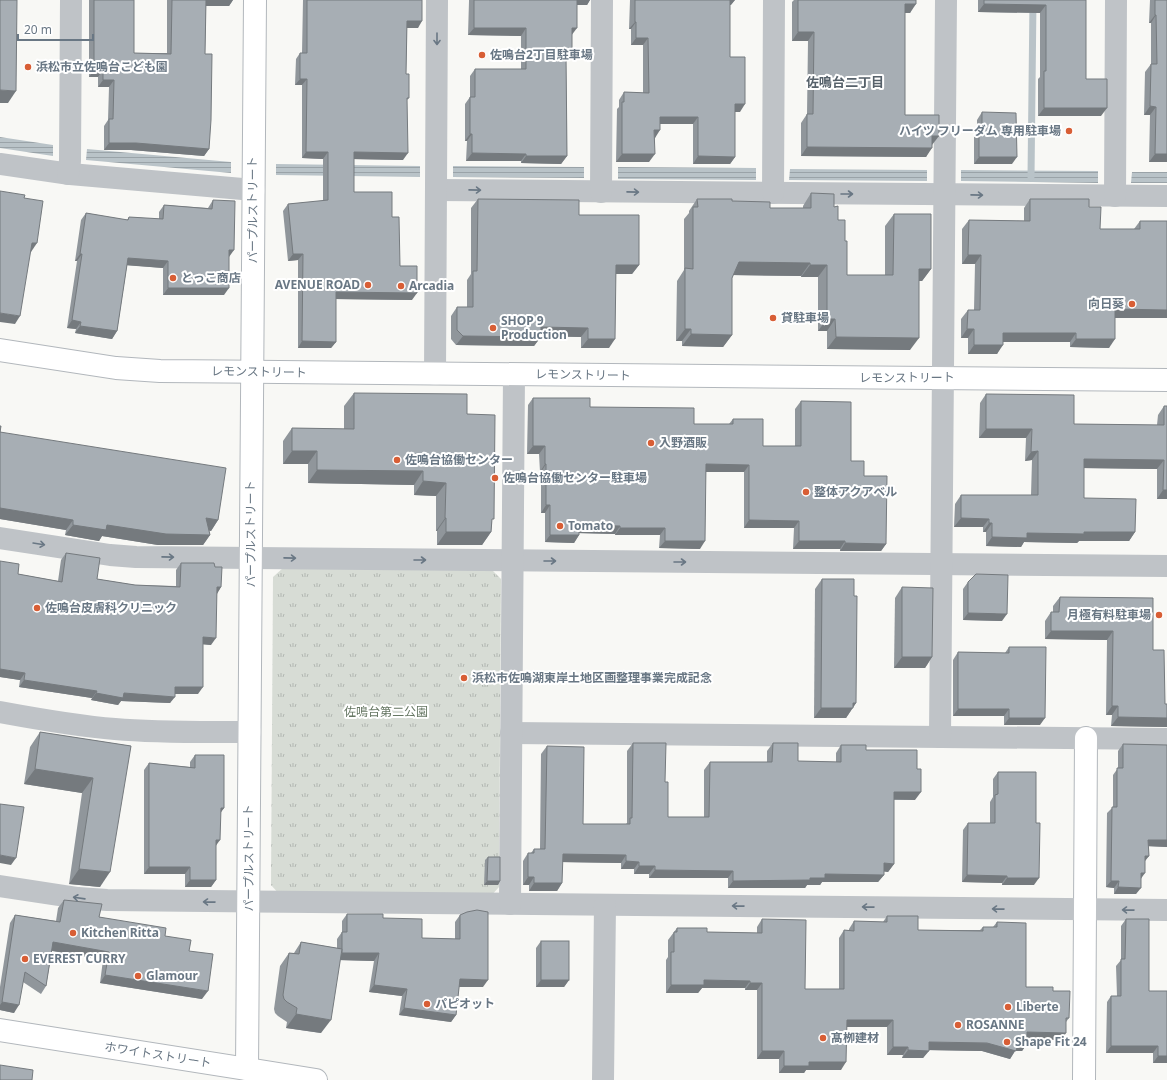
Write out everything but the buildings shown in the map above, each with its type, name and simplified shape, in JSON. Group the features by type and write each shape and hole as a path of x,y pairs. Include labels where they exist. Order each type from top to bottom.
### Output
{"street":[{"path":"68,174 70,161 71,0"},
{"name":"パープルストリート","path":"247,1074 255,0"},
{"path":"435,374 437,0"},
{"path":"601,192 602,0"},
{"path":"773,193 774,0"},
{"path":"940,737 946,0"},
{"path":"1114,196 1116,0"},
{"path":"0,164 68,174 254,190"},
{"path":"436,190 1167,196"},
{"name":"レモンストリート","path":"0,350 138,370 514,375 1167,380"},
{"path":"510,904 514,375"},
{"path":"0,538 123,557 1167,566"},
{"path":"0,712 86,726 115,729 144,731 250,732"},
{"path":"511,733 1167,739"},
{"path":"1084,1080 1086,738"},
{"path":"0,886 92,900 1167,910"},
{"path":"604,1080 605,905"},
{"name":"ホワイトストリート","path":"0,1030 247,1074 316,1080"}],"green space":[{"name":"佐鳴台第二公園","path":"283,568 492,570 501,579 499,887 490,897 280,895 271,885 273,577"}],"shaded area":[{"path":"0,137 53,145 53,156 0,148"},
{"path":"87,149 231,162 231,173 86,160"},
{"path":"276,164 420,166 420,177 276,175"},
{"path":"453,166 584,167 584,178 453,177"},
{"path":"618,167 756,168 756,180 618,179"},
{"path":"790,169 927,170 927,181 789,180"},
{"path":"961,170 1098,171 1098,183 961,181"},
{"path":"1132,172 1167,172 1167,183 1131,183"}],"waterway":[{"path":"1031,177 1033,0"}],"place":[{"name":"佐鳴台2丁目駐車場","path":"482,55"},
{"name":"浜松市立佐鳴台こども園","path":"28,67"},
{"name":"ハイツ フリーダム 専用駐車場","path":"1069,131"},
{"name":"とっこ商店","path":"173,278"},
{"name":"AVENUE ROAD","path":"368,285"},
{"name":"Arcadia","path":"401,286"},
{"name":"向日葵","path":"1132,304"},
{"name":"貸駐車場","path":"773,318"},
{"name":"SHOP 9 Production","path":"493,328"},
{"name":"入野酒販","path":"651,443"},
{"name":"佐鳴台協働センター","path":"397,460"},
{"name":"佐鳴台協働センター駐車場","path":"495,478"},
{"name":"整体アクアベル","path":"806,492"},
{"name":"Tomato","path":"560,526"},
{"name":"佐鳴台皮膚科クリニック","path":"37,608"},
{"name":"月極有料駐車場","path":"1159,615"},
{"name":"浜松市佐鳴湖東岸土地区画整理事業完成記念","path":"464,678"},
{"name":"Kitchen Ritta","path":"73,933"},
{"name":"EVEREST CURRY","path":"25,959"},
{"name":"Glamour","path":"138,976"},
{"name":"パピオット","path":"427,1004"},
{"name":"Liberte","path":"1008,1007"},
{"name":"ROSANNE","path":"958,1025"},
{"name":"髙栁建材","path":"823,1038"},
{"name":"Shape Fit 24","path":"1007,1042"}],"district":[{"name":"佐鳴台二丁目","path":"845,82"}]}
